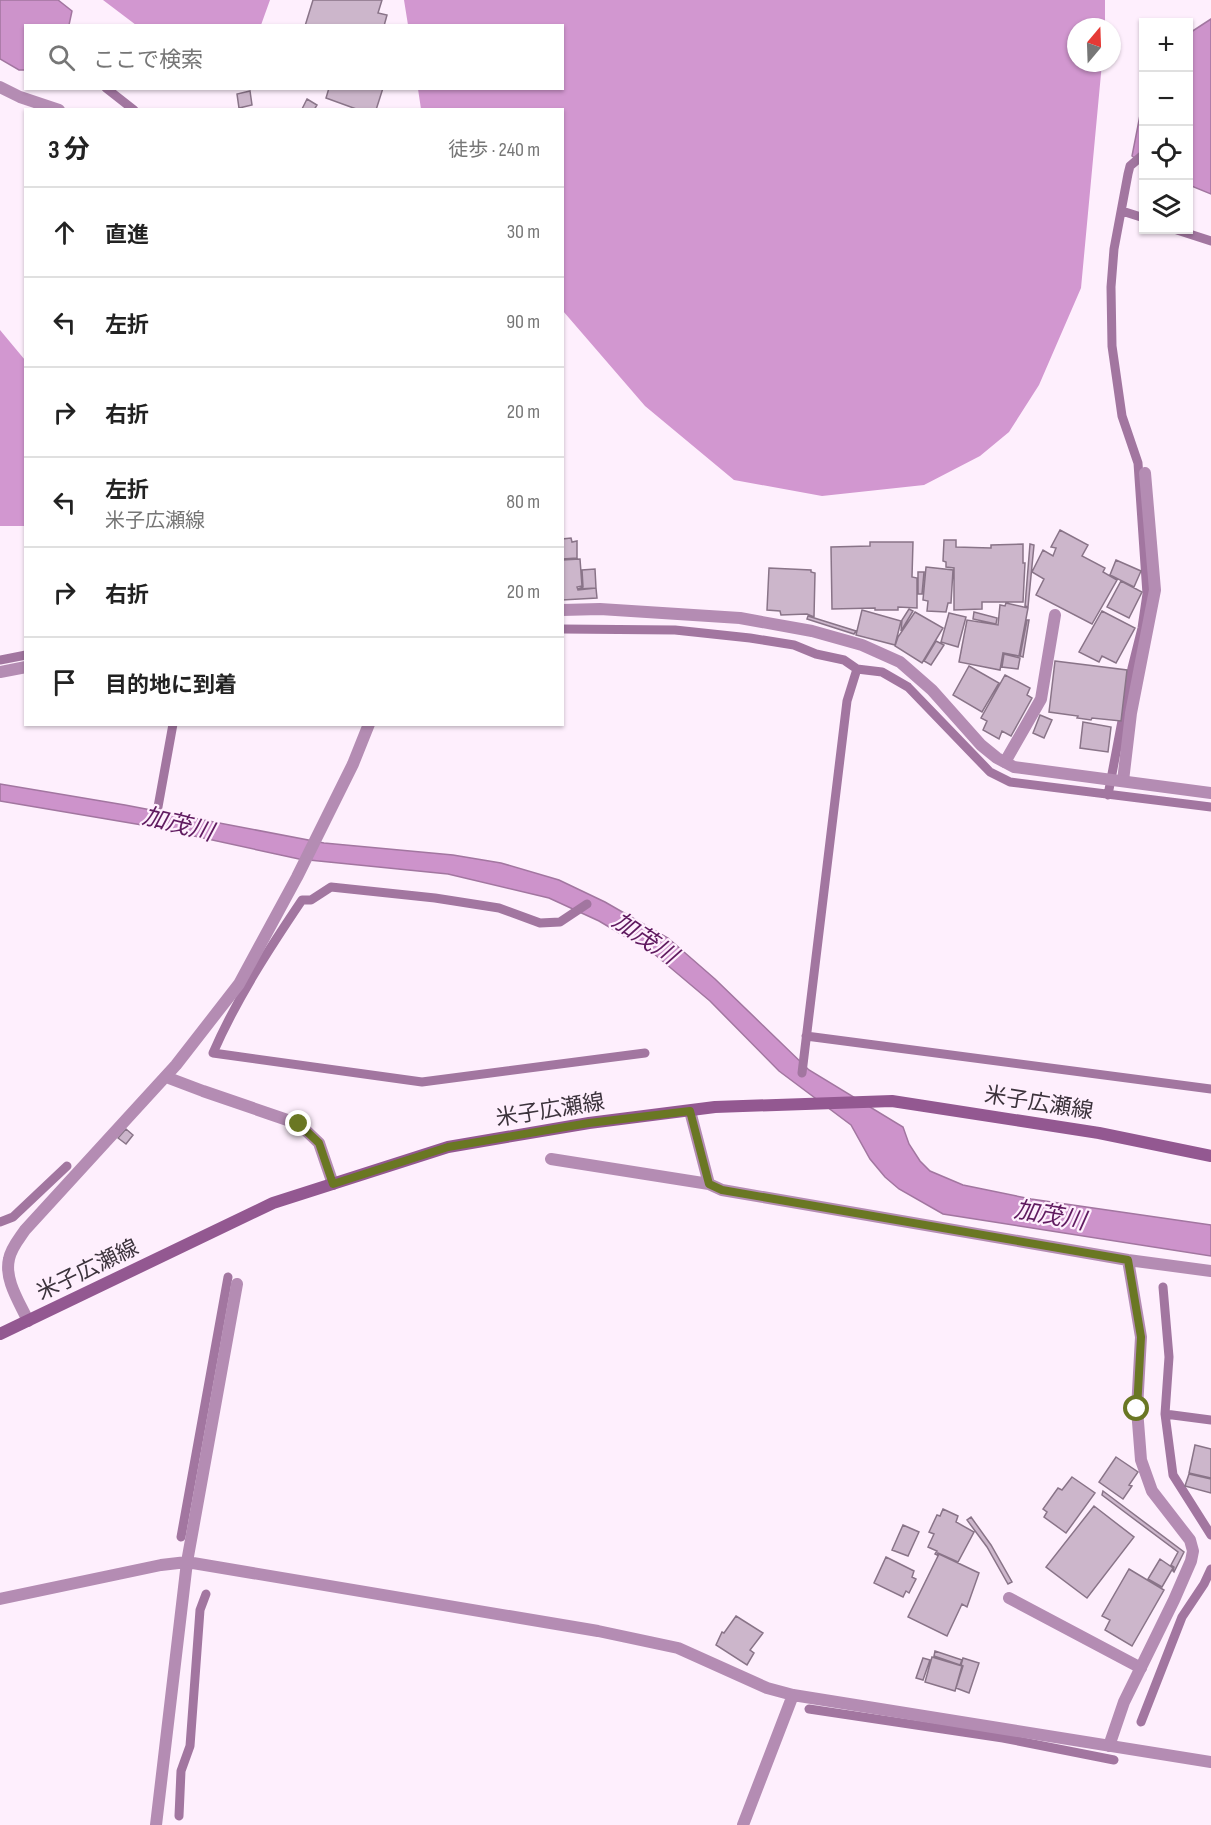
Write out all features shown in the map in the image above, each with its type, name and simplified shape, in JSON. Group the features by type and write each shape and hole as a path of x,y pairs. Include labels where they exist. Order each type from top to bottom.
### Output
{"main road":[{"name":"米子広瀬線","path":"0,1334 273,1203 448,1147 589,1123 715,1107 892,1101 1099,1133 1211,1156"}],"street":[{"path":"0,87 20,97 53,108"},
{"path":"1123,781 1131,713 1155,590 1145,473"},
{"path":"564,610 600,609 740,618 773,622 862,645 900,662 933,690 981,745 1014,767 1211,793"},
{"path":"1005,762 1041,699 1055,615"},
{"path":"0,672 24,667"},
{"path":"28,1321 11,1283 8,1269 13,1249 25,1230 166,1077 239,984 318,836 353,764 368,726"},
{"path":"166,1077 299,1124 319,1143 333,1184"},
{"path":"690,1111 709,1184"},
{"path":"550,1159 709,1184 722,1190 1128,1260 1211,1270"},
{"path":"1109,1746 1124,1702 1174,1600 1193,1551 1190,1540 1152,1491 1141,1460 1137,1409 1141,1337 1128,1260"},
{"path":"156,1825 187,1563 237,1284"},
{"path":"0,1599 161,1565 187,1563 507,1615 678,1648 767,1688 793,1695 1211,1762"},
{"path":"1008,1598 1141,1668"},
{"path":"743,1825 793,1695"}],"shaded area":[{"path":"103,0 270,0 261,24 135,24"},
{"path":"404,0 1105,0 1105,18 1067,18 1067,72 1101,72 1081,288 1039,385 1009,432 980,456 924,485 822,496 734,480 645,406 564,312 564,108 421,108 418,90 564,90 564,24 408,24"},
{"path":"0,330 24,359 24,526 0,526"}],"water":[{"path":"0,0 58,0 72,11 69,24 24,24 24,70 19,70 0,59"},
{"path":"1211,19 1211,194 1193,187 1193,31"},
{"path":"1139,120 1139,161 1132,156"},
{"name":"加茂川","path":"0,784 324,843 453,855 501,863 559,880 605,902 668,938 715,979 809,1070 903,1127 909,1144 930,1171 963,1185 1031,1199 1211,1225 1211,1256 943,1214 899,1189 885,1177 870,1159 851,1125 779,1071 710,1001 653,953 599,921 549,898 448,874 299,859 148,826 0,801"}],"building":[{"path":"313,0 382,0 378,13 387,15 385,24 306,24"},
{"path":"328,90 382,90 377,108 354,108 326,98"},
{"path":"250,91 252,105 239,108 237,94"},
{"path":"307,99 317,105 315,108 302,108"},
{"path":"1060,530 1088,545 1082,556 1105,568 1103,572 1117,580 1092,624 1036,595 1044,579 1032,572 1043,550 1053,556 1056,548 1051,547"},
{"path":"571,538 572,542 577,541 577,558 564,559 564,539"},
{"path":"944,540 956,540 956,547 991,548 991,545 1023,544 1023,563 1025,563 1023,602 982,602 982,609 954,610 954,568 946,567 946,562 943,561"},
{"path":"870,542 913,542 912,577 917,578 917,608 832,609 831,547 870,546"},
{"path":"1030,544 1034,545 1028,607 1025,606"},
{"path":"580,559 582,586 577,587 578,590 596,588 597,598 564,600 564,560"},
{"path":"1116,560 1141,571 1134,587 1110,575"},
{"path":"926,567 953,570 951,603 948,603 946,612 927,611 928,601 923,600"},
{"path":"769,568 811,570 815,573 814,617 807,614 781,615 780,611 767,610"},
{"path":"595,569 596,588 578,589 583,587 582,570"},
{"path":"918,572 924,572 922,594 918,594"},
{"path":"1121,581 1142,592 1129,618 1107,607"},
{"path":"1006,603 1028,608 1019,656 1003,653 1000,670 959,662 967,620 998,625 1000,605 1005,606"},
{"path":"909,609 913,611 901,631 902,620"},
{"path":"862,610 901,621 895,645 856,635"},
{"path":"1102,611 1135,628 1116,663 1102,656 1099,662 1079,652"},
{"path":"915,612 943,628 922,663 895,646 898,637"},
{"path":"974,612 997,618 996,624 973,619"},
{"path":"949,613 966,617 958,647 941,642"},
{"path":"808,616 856,631 854,634 807,619"},
{"path":"1027,620 1029,620 1023,657 1020,656"},
{"path":"936,641 944,645 931,665 924,661"},
{"path":"1004,654 1020,658 1018,669 1002,667"},
{"path":"1055,661 1127,670 1121,721 1092,718 1091,720 1049,712"},
{"path":"969,666 999,683 982,712 953,695"},
{"path":"1005,675 1030,688 1027,695 1032,698 1011,736 1002,731 999,739 983,730 987,721 981,718"},
{"path":"1040,715 1052,720 1044,738 1033,733"},
{"path":"1083,722 1111,727 1108,752 1080,748"},
{"path":"126,1129 133,1135 126,1144 118,1138"},
{"path":"1195,1445 1211,1449 1211,1478 1189,1473"},
{"path":"1116,1457 1138,1472 1123,1499 1099,1482"},
{"path":"1189,1474 1211,1479 1211,1493 1185,1486"},
{"path":"1072,1477 1095,1493 1066,1533 1044,1517 1047,1512 1043,1509 1058,1488 1062,1490"},
{"path":"1103,1491 1184,1552 1174,1572 1174,1567 1171,1565 1178,1552 1102,1495"},
{"path":"1094,1506 1134,1537 1087,1598 1046,1567"},
{"path":"943,1509 958,1516 956,1522 974,1532 958,1562 938,1553 935,1554 937,1551 928,1547 934,1534 929,1532 937,1515 940,1516"},
{"path":"971,1517 991,1545 1012,1582 1008,1584 987,1547 967,1520"},
{"path":"903,1525 919,1532 908,1556 892,1550"},
{"path":"939,1554 979,1573 967,1607 962,1604 947,1636 908,1617"},
{"path":"886,1557 914,1571 912,1577 916,1579 909,1593 906,1591 903,1597 874,1583"},
{"path":"1160,1559 1173,1568 1162,1587 1148,1579"},
{"path":"1129,1569 1164,1590 1132,1646 1105,1630 1110,1620 1102,1616"},
{"path":"736,1616 763,1633 750,1650 754,1653 747,1665 716,1645 722,1632 724,1633"},
{"path":"935,1651 962,1660 960,1665 934,1656"},
{"path":"932,1657 962,1666 955,1691 925,1682"},
{"path":"923,1658 930,1660 923,1680 916,1678"},
{"path":"963,1658 979,1663 969,1693 956,1688 963,1666 961,1665"}],"waterway":[{"path":"109,90 131,108"},
{"path":"1108,795 1147,594 1138,463 1122,416 1112,346 1111,287 1114,249 1130,166 1139,158"},
{"path":"1122,211 1139,216"},
{"path":"1189,234 1211,241"},
{"path":"564,629 675,630 794,645 816,654 844,660 857,669 882,672 908,687 990,772 1010,782 1211,807"},
{"path":"0,660 24,655"},
{"path":"802,1073 847,701 857,669"},
{"name":"加茂川","path":"156,818 173,726"},
{"path":"587,904 560,922 540,923 499,908 435,898 331,887 311,900 302,900 243,993 213,1053 422,1082 645,1053"},
{"path":"806,1036 1211,1089"},
{"path":"0,1222 13,1217 67,1166"},
{"path":"181,1537 228,1277"},
{"path":"1163,1287 1169,1357 1165,1414 1173,1475 1211,1535"},
{"path":"1165,1414 1211,1420"},
{"path":"1141,1722 1182,1617 1211,1569"},
{"path":"179,1816 181,1771 190,1746 200,1610 206,1594"},
{"path":"809,1709 1003,1738 1114,1760"}],"route":[{"path":"299,1124 319,1143 333,1184 448,1147 589,1123 690,1111 709,1184 722,1190 1128,1260 1141,1337 1137,1409"}]}
